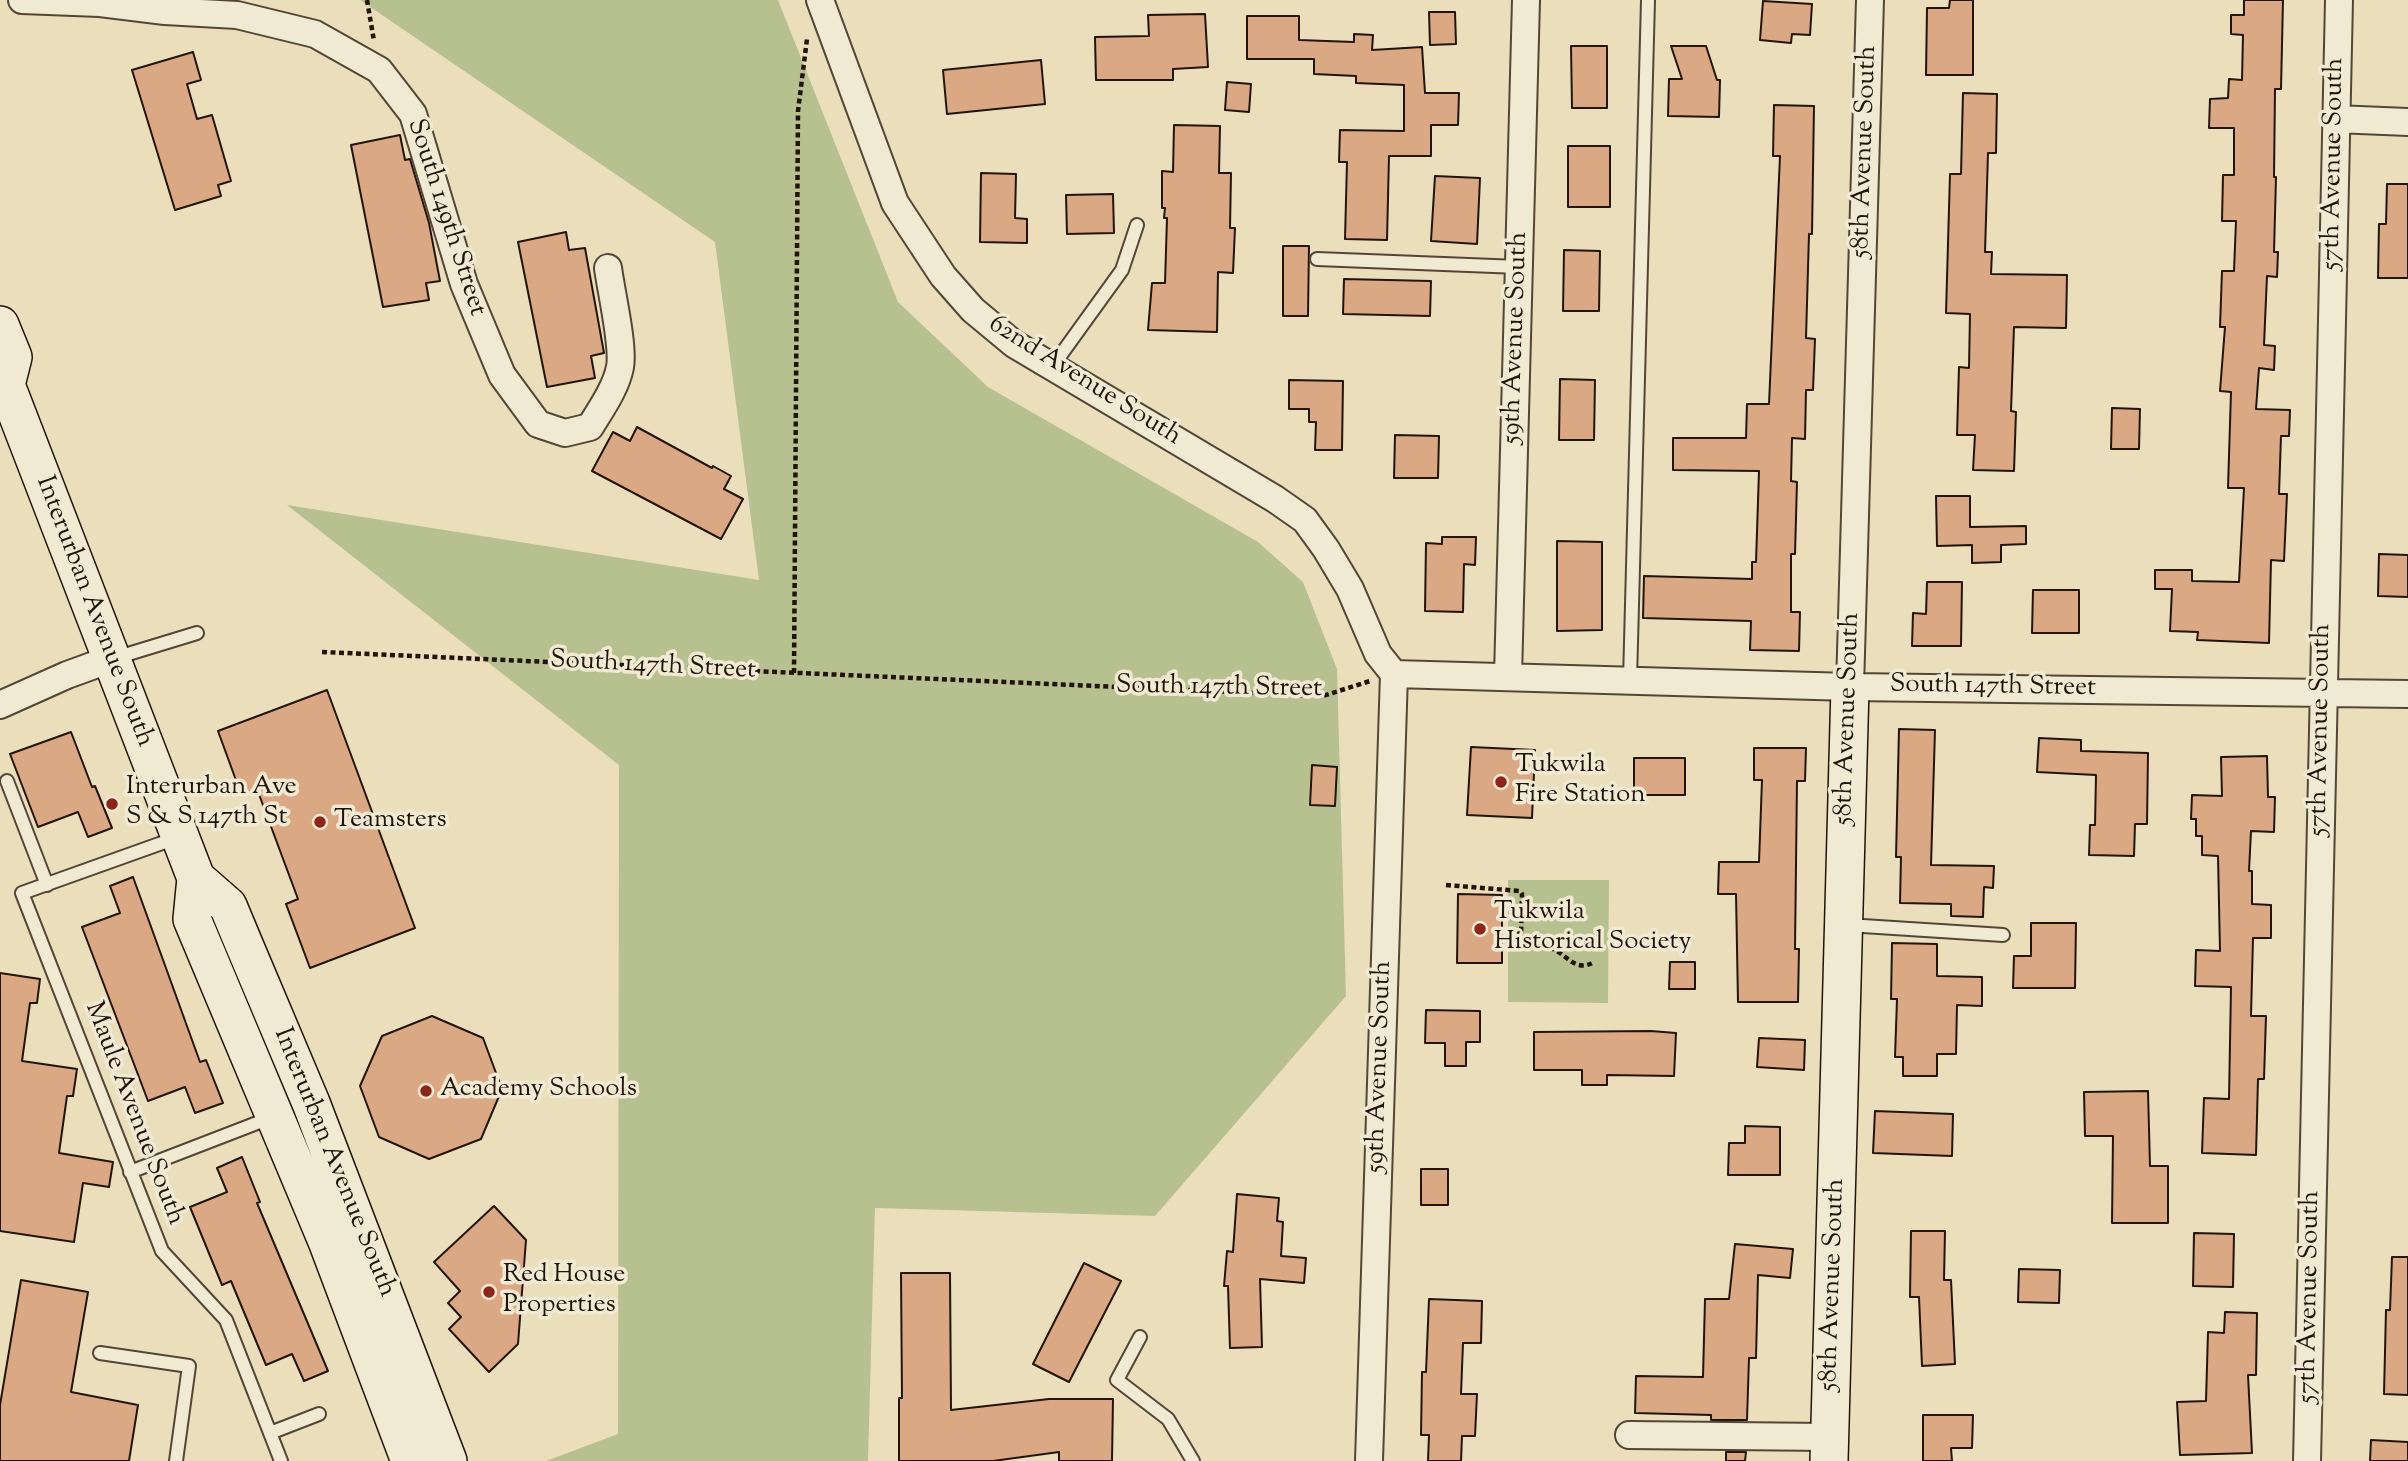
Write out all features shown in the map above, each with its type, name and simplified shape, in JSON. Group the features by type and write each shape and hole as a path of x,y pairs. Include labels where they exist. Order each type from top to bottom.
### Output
{"main road":[{"name":"Interurban Avenue South","path":"0,325 13,357 3,383 180,836 197,878 228,906 311,1103 447,1461"},
{"name":"58th Avenue South","path":"1829,1449 1850,687"},
{"name":"Interurban Avenue South","path":"197,878 192,919 350,1300 410,1461"}],"street":[{"name":"South 149th Street","path":"22,0 100,3 165,11 237,15 315,34 379,70 413,114 464,285 502,375 538,424 565,433 590,427 611,391 620,367 608,268"},
{"name":"62nd Avenue South","path":"820,0 895,202 943,275 973,310 1014,344 1275,499 1304,520 1326,549 1350,589 1378,654 1394,674"},
{"name":"59th Avenue South","path":"1508,676 1526,0"},
{"name":"58th Avenue South","path":"1850,687 1870,0"},
{"name":"57th Avenue South","path":"2307,1461 2339,0"},
{"path":"2335,119 2408,122"},
{"path":"0,705 111,659"},
{"name":"59th Avenue South","path":"1369,1461 1394,674"},
{"name":"South 147th Street","path":"1394,674 1850,687 2408,694"},
{"name":"58th Avenue South","path":"1629,1435 1829,1449"}],"lane":[{"path":"1630,680 1648,0"},
{"path":"1052,366 1122,270 1137,225"},
{"path":"1317,259 1519,267"},
{"path":"111,659 197,633"},
{"path":"7,781 47,885 180,836"},
{"name":"Maule Avenue South","path":"47,885 22,893 162,1251 226,1320 281,1461"},
{"path":"1844,925 2003,935"},
{"path":"130,1172 275,1116"},
{"path":"1140,1337 1117,1380 1168,1419 1193,1461"},
{"path":"100,1353 189,1366 176,1461"},
{"path":"270,1433 319,1414"}],"path":[{"path":"794,673 797,111 808,28"},
{"name":"South 147th Street","path":"322,652 1322,696 1394,674"},
{"path":"1446,885 1520,891 1523,942 1535,947 1553,949 1568,961 1580,965 1594,962"}],"green space":[{"path":"360,0 778,0 898,302 988,387 1258,542 1303,582 1337,669 1346,996 1155,1216 875,1208 868,1461 546,1461 618,1434 619,765 287,505 759,580 715,242"},
{"path":"1508,880 1609,880 1608,1003 1508,1002"}],"building":[{"path":"1950,0 1973,0 1973,75 1926,75 1927,8 1949,8"},
{"path":"2244,0 2283,0 2281,89 2275,89 2274,252 2278,252 2277,277 2267,276 2264,345 2275,346 2274,370 2259,368 2256,409 2290,410 2289,436 2281,436 2279,494 2287,494 2284,561 2271,560 2269,643 2197,640 2198,632 2170,631 2172,589 2155,589 2155,570 2192,570 2192,581 2239,582 2244,488 2228,488 2231,392 2220,391 2225,327 2220,327 2222,271 2234,271 2236,221 2222,221 2223,175 2234,175 2234,128 2209,128 2210,99 2228,98 2229,79 2242,80 2243,35 2231,34 2231,15 2244,15"},
{"path":"1763,1 1812,4 1810,35 1792,34 1791,43 1760,40"},
{"path":"1429,12 1455,12 1456,44 1430,45"},
{"path":"1205,14 1208,67 1173,69 1173,80 1096,80 1095,37 1149,36 1148,15"},
{"path":"1247,16 1299,16 1299,40 1354,42 1354,34 1373,35 1372,50 1422,47 1425,93 1459,93 1458,125 1431,125 1431,156 1389,156 1387,240 1345,239 1347,162 1339,162 1340,130 1404,131 1404,85 1356,83 1356,76 1314,74 1314,59 1247,59"},
{"path":"1571,46 1607,46 1607,108 1572,108"},
{"path":"1671,46 1706,46 1717,80 1720,80 1719,117 1668,116 1669,79 1682,79"},
{"path":"193,52 201,80 187,84 197,119 212,115 231,181 218,185 221,196 175,210 132,70"},
{"path":"1041,60 1045,104 947,114 943,70"},
{"path":"1227,82 1251,84 1249,112 1225,110"},
{"path":"1963,93 1997,94 1996,153 1988,153 1985,252 1992,252 1991,274 2067,275 2066,328 2014,327 2011,411 2016,412 2014,471 1973,470 1975,435 1957,435 1959,367 1969,368 1970,314 1946,313 1950,174 1961,174"},
{"path":"1774,105 1814,106 1812,234 1809,234 1806,338 1815,339 1813,390 1806,390 1805,439 1792,438 1791,481 1797,482 1795,554 1791,554 1791,612 1800,612 1799,651 1750,650 1751,621 1643,618 1644,576 1752,579 1752,562 1756,562 1759,471 1673,470 1673,438 1746,438 1747,404 1769,404 1780,156 1773,156"},
{"path":"1174,125 1220,126 1219,173 1231,173 1230,228 1235,228 1233,273 1218,272 1217,332 1148,330 1152,283 1165,283 1167,218 1164,218 1165,208 1162,208 1162,171 1173,172"},
{"path":"400,135 405,160 410,159 429,223 440,281 426,283 429,300 383,307 351,145"},
{"path":"1568,146 1610,146 1610,207 1568,207"},
{"path":"981,173 1016,174 1015,218 1027,219 1027,243 980,242"},
{"path":"1435,176 1480,178 1477,244 1431,241"},
{"path":"2387,184 2408,184 2408,278 2378,278 2379,224 2386,224"},
{"path":"1113,194 1114,233 1067,234 1066,195"},
{"path":"566,232 569,250 585,248 604,353 591,356 595,378 547,387 518,242"},
{"path":"1283,246 1309,246 1308,316 1283,316"},
{"path":"1564,250 1600,251 1599,311 1563,311"},
{"path":"1344,279 1431,281 1430,316 1343,314"},
{"path":"1560,379 1595,380 1594,440 1559,440"},
{"path":"1289,380 1343,381 1342,450 1315,450 1316,422 1309,422 1309,409 1289,409"},
{"path":"2112,408 2140,409 2139,449 2111,449"},
{"path":"637,427 731,476 724,489 743,499 721,539 592,471 613,432 630,441"},
{"path":"1395,435 1439,436 1438,478 1394,478"},
{"path":"1936,496 1970,496 1970,527 2026,526 2026,544 2001,545 2001,562 1972,563 1972,545 1937,546"},
{"path":"1442,537 1476,537 1475,565 1464,564 1463,612 1425,611 1426,543 1442,544"},
{"path":"1557,541 1602,542 1602,630 1557,631"},
{"path":"2379,554 2408,555 2408,597 2378,596"},
{"path":"1927,582 1962,582 1961,646 1912,646 1913,613 1926,614"},
{"path":"2033,590 2079,590 2079,633 2032,633"},
{"path":"327,690 415,928 310,968 286,904 298,899 257,789 241,794 218,731"},
{"path":"1899,729 1935,730 1931,865 1994,866 1993,888 1984,887 1983,917 1951,916 1951,904 1900,903 1901,857 1896,857"},
{"path":"71,732 92,787 95,786 112,828 88,837 78,812 38,827 10,754"},
{"path":"2039,738 2081,740 2081,751 2148,753 2147,824 2135,824 2134,856 2089,855 2090,825 2095,825 2096,775 2037,772"},
{"name":"Tukwila Fire Station","path":"1471,747 1535,750 1532,818 1467,815"},
{"path":"1754,748 1806,748 1805,781 1797,781 1795,949 1799,949 1798,1002 1738,1002 1736,894 1718,894 1719,862 1759,862 1762,780 1754,780"},
{"path":"2267,756 2268,797 2275,797 2274,832 2251,831 2249,871 2252,871 2252,904 2271,905 2271,938 2253,938 2251,1016 2266,1016 2264,1079 2258,1079 2256,1155 2202,1153 2204,1098 2229,1099 2231,987 2195,986 2196,950 2220,951 2218,856 2202,855 2202,836 2196,836 2196,819 2191,819 2192,795 2222,796 2221,757"},
{"path":"1634,758 1685,758 1685,795 1634,795"},
{"path":"1312,765 1337,767 1335,806 1310,805"},
{"path":"133,877 200,1062 206,1060 223,1103 195,1113 185,1087 148,1101 82,927 120,913 110,886"},
{"name":"Tukwila Historical Society","path":"1458,894 1502,895 1502,963 1457,963"},
{"path":"2031,923 2076,923 2075,988 2013,988 2014,956 2031,956"},
{"path":"1892,943 1937,944 1937,976 1982,977 1982,1006 1957,1005 1956,1054 1937,1054 1937,1076 1903,1076 1903,1057 1895,1057 1897,999 1891,999"},
{"path":"1670,962 1695,962 1695,989 1669,989"},
{"path":"0,973 40,979 37,1003 30,1003 22,1061 77,1069 73,1096 67,1096 59,1153 113,1162 109,1187 83,1183 74,1242 0,1231"},
{"path":"1426,1010 1480,1011 1480,1042 1466,1042 1466,1066 1445,1066 1445,1043 1425,1043"},
{"path":"432,1016 483,1038 502,1089 481,1139 429,1159 379,1137 360,1086 382,1036"},
{"path":"1534,1032 1676,1033 1674,1076 1607,1075 1607,1085 1582,1085 1582,1070 1534,1070"},
{"path":"1759,1038 1805,1040 1804,1070 1757,1067"},
{"path":"2148,1091 2150,1166 2168,1166 2168,1223 2112,1223 2113,1136 2085,1136 2084,1092"},
{"path":"1875,1111 1953,1114 1952,1156 1873,1153"},
{"path":"1745,1126 1780,1127 1780,1175 1728,1175 1729,1143 1745,1143"},
{"path":"242,1157 260,1202 257,1203 328,1371 304,1381 292,1354 266,1365 231,1281 222,1285 190,1207 227,1192 217,1168"},
{"path":"1421,1169 1448,1169 1448,1205 1421,1205"},
{"path":"1237,1194 1279,1198 1277,1221 1283,1222 1281,1256 1306,1258 1304,1283 1260,1279 1262,1347 1230,1348 1228,1286 1224,1286 1227,1251 1233,1252"},
{"path":"494,1206 526,1240 518,1344 489,1372 449,1329 461,1317 448,1303 460,1291 434,1262"},
{"path":"1911,1231 1945,1231 1944,1280 1951,1280 1955,1364 1922,1366 1919,1297 1910,1297"},
{"path":"2194,1233 2234,1234 2233,1287 2193,1286"},
{"path":"1735,1244 1793,1249 1790,1278 1758,1275 1756,1358 1749,1358 1747,1420 1711,1420 1711,1415 1635,1413 1636,1376 1703,1377 1705,1299 1729,1299"},
{"path":"2392,1257 2408,1257 2408,1395 2384,1394 2386,1310 2390,1310"},
{"path":"1084,1263 1121,1281 1069,1382 1033,1364"},
{"path":"2019,1269 2060,1270 2059,1303 2018,1302"},
{"path":"901,1273 950,1273 951,1410 1049,1399 1113,1399 1112,1461 1059,1461 1059,1452 993,1461 899,1461 899,1398 902,1398"},
{"path":"21,1280 88,1292 71,1392 138,1405 129,1461 0,1461 0,1405"},
{"path":"1429,1299 1482,1301 1481,1343 1463,1343 1461,1394 1477,1394 1475,1436 1462,1436 1461,1461 1428,1461 1429,1435 1421,1435 1422,1372 1426,1372"},
{"path":"2225,1312 2257,1313 2256,1375 2248,1375 2252,1453 2180,1455 2177,1402 2206,1401 2208,1332 2224,1333"},
{"path":"1923,1415 1973,1415 1972,1448 1951,1448 1952,1461 1923,1461"},
{"path":"2371,1440 2408,1442 2408,1461 2370,1461"},
{"path":"1726,1452 1746,1452 1745,1461 1726,1461"}],"place":[{"name":"Tukwila Fire Station","path":"1501,782"},
{"name":"Interurban Ave S & S 147th St","path":"112,804"},
{"name":"Teamsters","path":"320,822"},
{"name":"Tukwila Historical Society","path":"1480,929"},
{"name":"Academy Schools","path":"426,1091"},
{"name":"Red House Properties","path":"489,1292"}]}
